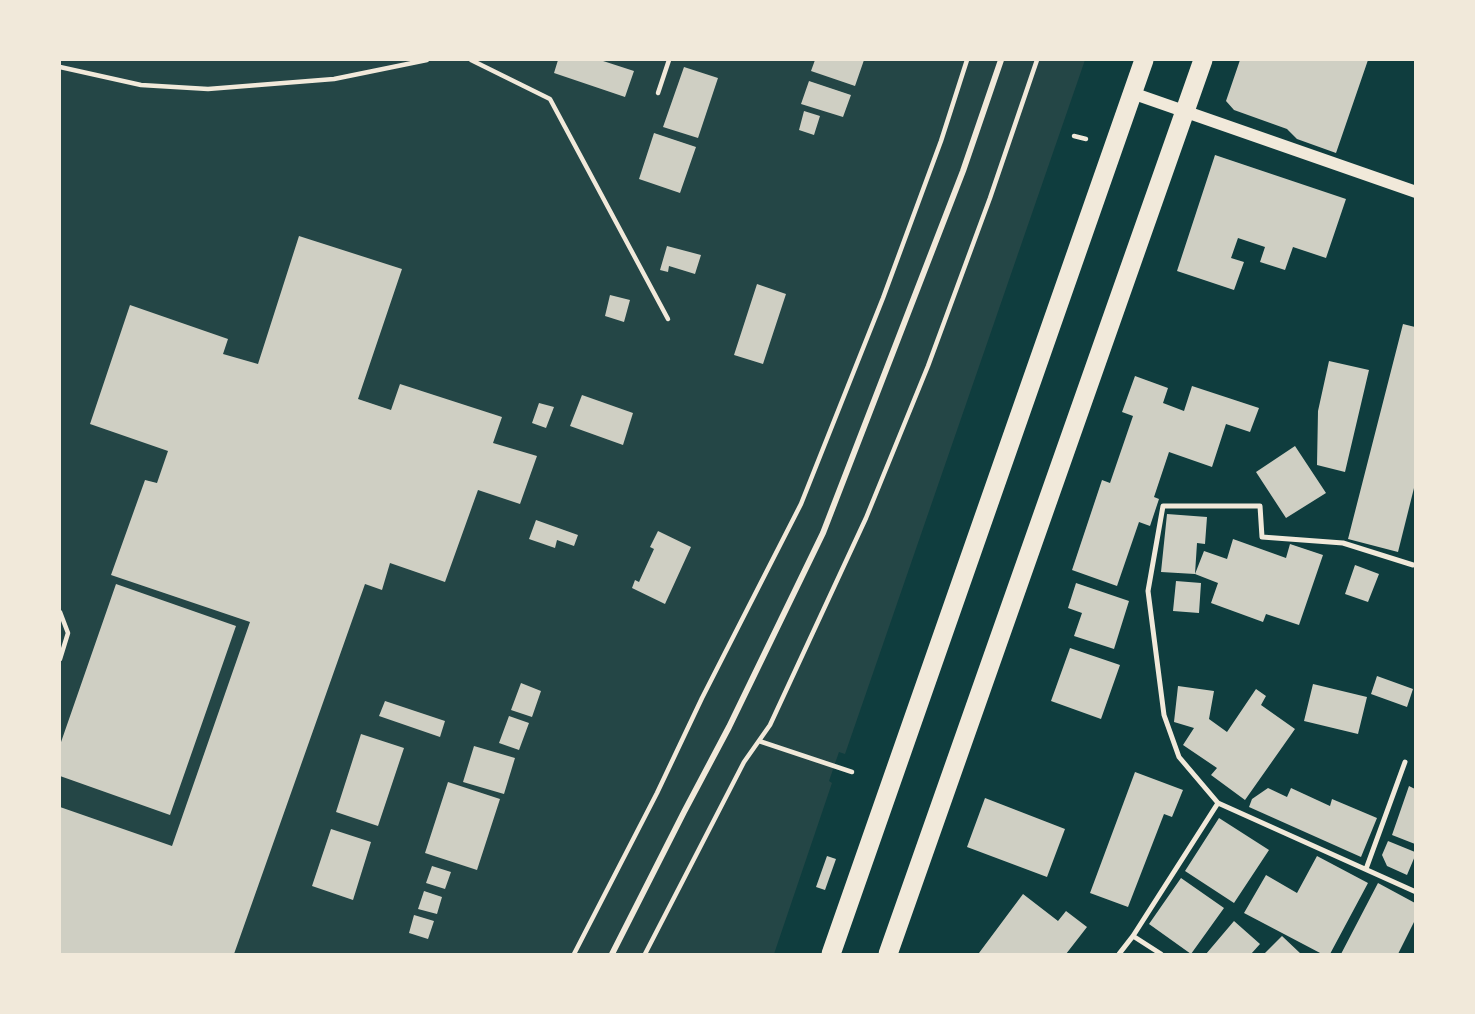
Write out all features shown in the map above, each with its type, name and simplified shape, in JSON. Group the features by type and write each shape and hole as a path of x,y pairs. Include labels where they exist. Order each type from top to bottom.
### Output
{"highway":[{"path":"831,954 1144,60"},
{"path":"888,954 1203,60"}],"street":[{"path":"612,954 729,727 822,533 962,171 1001,60"},
{"path":"1132,93 1416,192"}],"lane":[{"path":"1413,565 1343,543 1262,537 1260,506 1163,506 1148,591 1164,715 1179,757 1218,803 1416,892"},
{"path":"1366,869 1405,762"},
{"path":"1119,954 1218,803"},
{"path":"1133,936 1161,954"}],"path":[{"path":"60,67 141,85 208,89 334,79 427,60"},
{"path":"471,60 550,99 668,319"},
{"path":"658,93 669,60"},
{"path":"574,954 801,504 907,233 967,60"},
{"path":"1074,136 1086,139"},
{"path":"60,612 68,633 60,659"},
{"path":"759,741 852,772"}],"shaded area":[{"path":"60,60 1085,60 845,754 839,752 829,781 832,783 774,954 60,954"}],"building":[{"path":"558,60 600,60 634,71 625,97 554,73"},
{"path":"815,60 864,60 855,86 811,71"},
{"path":"1240,60 1368,60 1336,153 1297,139 1287,129 1234,110 1226,101"},
{"path":"684,67 718,78 698,138 663,127"},
{"path":"809,81 851,95 843,117 801,104"},
{"path":"804,111 820,116 814,135 799,130"},
{"path":"654,133 696,147 680,193 639,179"},
{"path":"1215,155 1346,199 1326,258 1293,247 1285,270 1260,262 1265,247 1238,238 1231,258 1244,262 1234,290 1177,271"},
{"path":"299,236 402,269 358,399 391,410 400,384 502,417 493,443 537,456 520,504 478,490 445,582 390,563 382,590 365,584 234,954 60,954 60,807 172,846 250,622 111,575 145,480 157,483 168,451 90,424 130,305 228,339 223,354 258,364"},
{"path":"667,246 701,255 695,274 669,266 668,272 660,270"},
{"path":"757,284 786,294 763,364 734,355"},
{"path":"610,295 630,300 624,322 605,316"},
{"path":"1403,324 1415,327 1415,484 1398,552 1348,539"},
{"path":"1329,361 1369,370 1345,472 1317,465 1318,411"},
{"path":"1135,376 1168,388 1163,403 1184,411 1192,386 1259,408 1250,432 1226,424 1212,467 1169,452 1154,497 1159,499 1150,526 1139,522 1117,586 1072,570 1102,480 1110,483 1133,416 1122,412"},
{"path":"582,395 633,413 623,445 570,426"},
{"path":"539,403 554,407 546,428 532,423"},
{"path":"1295,446 1326,493 1286,518 1256,472"},
{"path":"1167,514 1207,517 1205,544 1197,543 1195,574 1161,572"},
{"path":"536,520 578,535 574,546 557,540 555,548 529,539"},
{"path":"658,531 691,547 665,604 632,588 635,580 639,582 654,549 650,547"},
{"path":"1233,539 1286,558 1290,544 1323,555 1299,625 1266,614 1263,622 1211,603 1218,583 1195,574 1204,551 1227,559"},
{"path":"1355,565 1379,574 1368,602 1345,594"},
{"path":"1176,581 1201,583 1199,613 1173,611"},
{"path":"1076,583 1129,601 1114,649 1074,636 1082,613 1068,608"},
{"path":"116,584 236,626 170,815 60,776 60,745"},
{"path":"1070,648 1120,665 1101,719 1051,701"},
{"path":"1377,676 1413,689 1407,707 1371,694"},
{"path":"521,683 541,691 532,717 511,710"},
{"path":"1313,684 1367,697 1358,734 1304,721"},
{"path":"1178,686 1214,691 1209,719 1227,732 1256,689 1266,696 1261,705 1295,729 1245,800 1211,775 1217,768 1183,745 1194,728 1174,722"},
{"path":"385,701 445,721 440,737 379,716"},
{"path":"509,716 529,723 519,750 499,743"},
{"path":"361,734 404,748 378,826 336,812"},
{"path":"474,746 515,758 504,794 463,782"},
{"path":"1135,772 1183,790 1172,817 1164,814 1128,907 1090,893"},
{"path":"448,782 500,799 477,870 425,853"},
{"path":"1409,786 1415,789 1415,844 1392,835"},
{"path":"1268,788 1287,797 1291,788 1330,806 1332,799 1377,818 1361,857 1249,807 1252,799"},
{"path":"985,798 1065,829 1047,877 967,847"},
{"path":"1219,818 1269,850 1234,903 1185,871"},
{"path":"331,829 371,842 353,900 312,886"},
{"path":"1388,841 1415,852 1407,875 1387,866 1382,855"},
{"path":"827,856 836,859 825,890 816,887"},
{"path":"1317,856 1368,883 1330,954 1322,954 1244,913 1266,875 1297,893"},
{"path":"432,866 451,872 445,889 426,883"},
{"path":"1181,878 1224,908 1191,954 1149,924"},
{"path":"1378,883 1415,903 1415,920 1398,954 1341,954"},
{"path":"424,891 442,897 437,914 418,909"},
{"path":"1023,894 1058,921 1066,911 1087,927 1066,954 979,953"},
{"path":"414,915 434,921 428,939 409,933"},
{"path":"1234,921 1260,944 1251,954 1206,954"},
{"path":"1282,936 1301,954 1264,954"}]}
